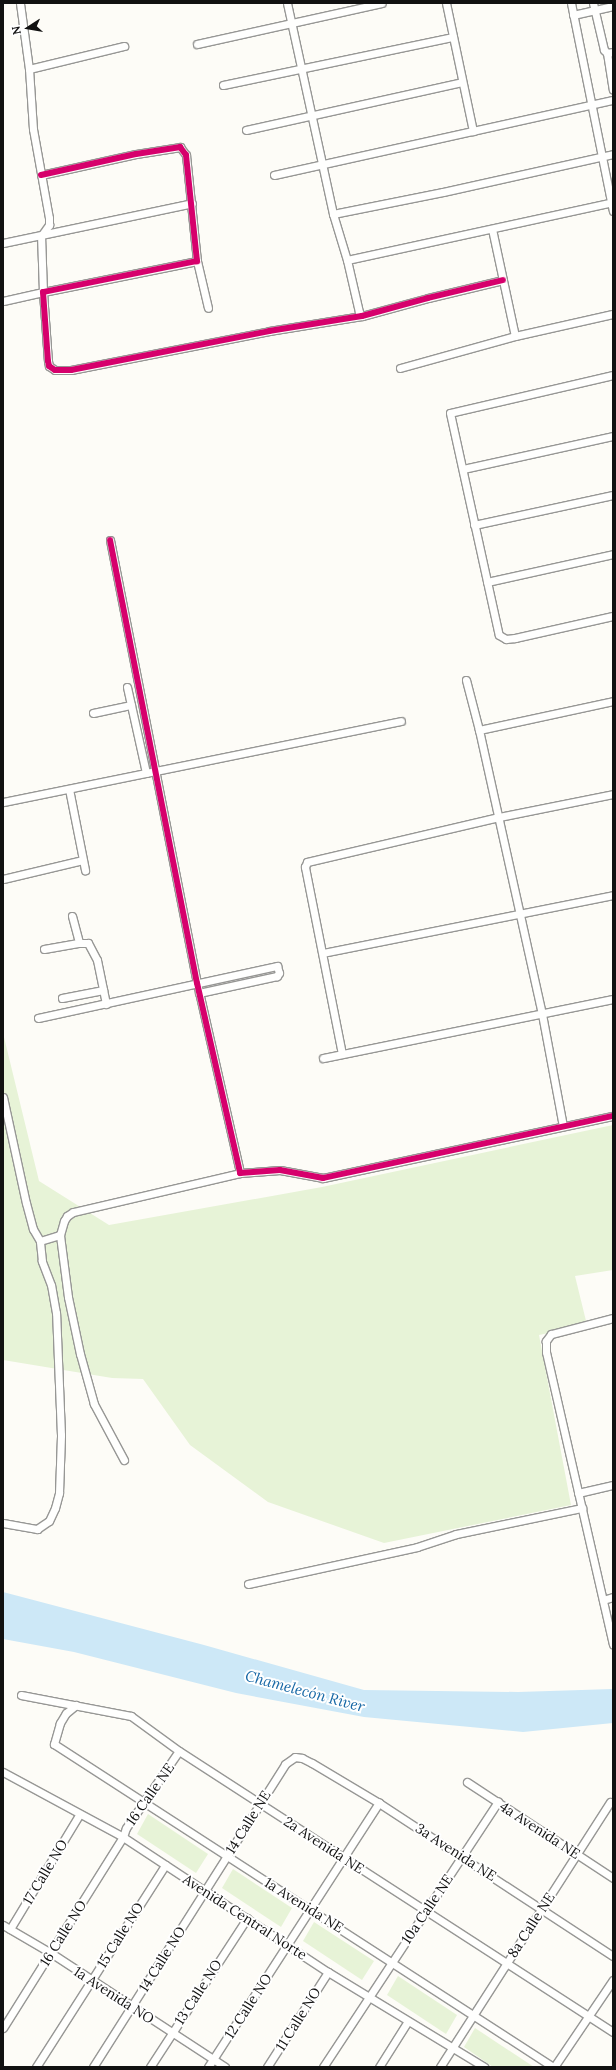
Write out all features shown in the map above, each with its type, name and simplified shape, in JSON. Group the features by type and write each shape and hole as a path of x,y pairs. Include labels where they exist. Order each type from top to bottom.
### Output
{"street":[{"path":"20,3 29,69 33,129 49,218 49,225 40,236 48,361 49,366 55,370 71,370 298,326 362,316 503,280"},
{"path":"287,3 333,214 347,260 359,312 362,316"},
{"path":"197,44 382,3"},
{"path":"446,3 473,131"},
{"path":"571,3 613,211"},
{"path":"573,15 594,7 613,6"},
{"path":"594,7 603,48 610,52 613,90"},
{"path":"223,85 302,70 453,37"},
{"path":"29,69 124,46"},
{"path":"246,130 462,82"},
{"path":"274,175 613,100"},
{"path":"41,175 136,154 180,147 186,155 197,261 208,308"},
{"path":"333,214 443,192 613,154"},
{"path":"3,243 192,203"},
{"path":"347,260 612,203"},
{"path":"492,229 515,336"},
{"path":"3,300 197,261"},
{"path":"400,368 515,336 613,314"},
{"path":"613,375 450,413 499,636 506,639 613,616"},
{"path":"463,469 613,436"},
{"path":"474,525 613,495"},
{"path":"110,540 154,771 199,993 240,1173"},
{"path":"487,582 613,554"},
{"path":"466,680 499,817 542,1014 563,1126"},
{"path":"127,687 146,773"},
{"path":"479,730 613,701"},
{"path":"93,713 131,705"},
{"path":"3,802 401,720"},
{"path":"69,789 85,870"},
{"path":"342,1054 305,867 307,862 499,817 613,794"},
{"path":"3,879 83,860"},
{"path":"323,953 613,895"},
{"path":"72,916 79,943"},
{"path":"44,949 79,943 88,944 97,960 106,1004"},
{"path":"38,1018 276,965 278,967 279,973 277,976 199,993"},
{"path":"62,998 103,990"},
{"path":"323,1058 613,999"},
{"path":"3,1097 26,1203 33,1229 40,1241 42,1261 51,1285 56,1313 61,1435 58,1493 55,1508 48,1520 37,1529 3,1523"},
{"path":"124,1460 94,1404 80,1354 68,1297 60,1234 64,1221 73,1212 240,1173 280,1170 322,1178 613,1116"},
{"path":"40,1241 60,1234"},
{"path":"613,1318 559,1331 551,1334 546,1341 546,1352 613,1644"},
{"path":"578,1493 613,1486"},
{"path":"248,1584 417,1547 456,1534 582,1508"},
{"path":"603,1600 613,1597"},
{"name":"2a Avenida NE","path":"21,1695 131,1716 179,1752 613,2032"},
{"name":"1a Avenida NE","path":"76,1705 66,1713 60,1723 54,1744 144,1800 226,1856 392,1961 473,2016 554,2067"},
{"name":"16 Calle NE","path":"122,1837 144,1800 179,1752"},
{"name":"14 Calle NE","path":"204,1891 285,1764 295,1757"},
{"name":"3a Avenida NE","path":"295,1757 302,1758 312,1763 379,1803 542,1908 613,1956"},
{"name":"Avenida Central Norte","path":"4,1775 122,1837 328,1972 484,2067"},
{"name":"4a Avenida NE","path":"467,1782 613,1878"},
{"name":"10a Calle NE","path":"323,2067 498,1802"},
{"name":"8a Calle NE","path":"440,2067 610,1802"},
{"name":"12 Calle NO","path":"208,2067 379,1803"},
{"name":"17 Calle NO","path":"10,1929 79,1815"},
{"name":"16 Calle NO","path":"3,2028 122,1837"},
{"name":"15 Calle NO","path":"36,2067 165,1864"},
{"name":"14 Calle NO","path":"93,2067 204,1891"},
{"name":"13 Calle NO","path":"150,2067 171,2032 247,1918"},
{"name":"1a Avenida NO","path":"3,1925 50,1953 225,2067"},
{"name":"11 Calle NO","path":"267,2067 328,1972"},
{"path":"554,2067 613,1980"},
{"path":"379,2067 408,2021"}],"green space":[{"path":"3,1033 39,1181 109,1225 322,1187 613,1125 613,1270 575,1276 587,1325 539,1335 571,1505 384,1543 268,1502 190,1445 143,1379 112,1378 3,1360"},
{"path":"148,1814 208,1854 196,1873 137,1834"},
{"path":"233,1869 292,1908 281,1927 222,1888"},
{"path":"314,1922 374,1961 362,1980 303,1941"},
{"path":"398,1976 457,2015 446,2034 387,1995"},
{"path":"475,2028 534,2067 493,2067 464,2047"}],"water":[{"name":"Chamelecón River","path":"3,1592 204,1645 364,1690 518,1692 613,1689 613,1723 523,1732 364,1717 236,1693 74,1652 3,1639"}],"cycle path":[{"path":"41,175 136,154 180,147 186,155 197,261 43,292 48,361 49,366 55,370 71,370 269,331 362,316 503,280"},
{"path":"110,540 197,983 240,1173 280,1170 323,1178 613,1116"}]}
